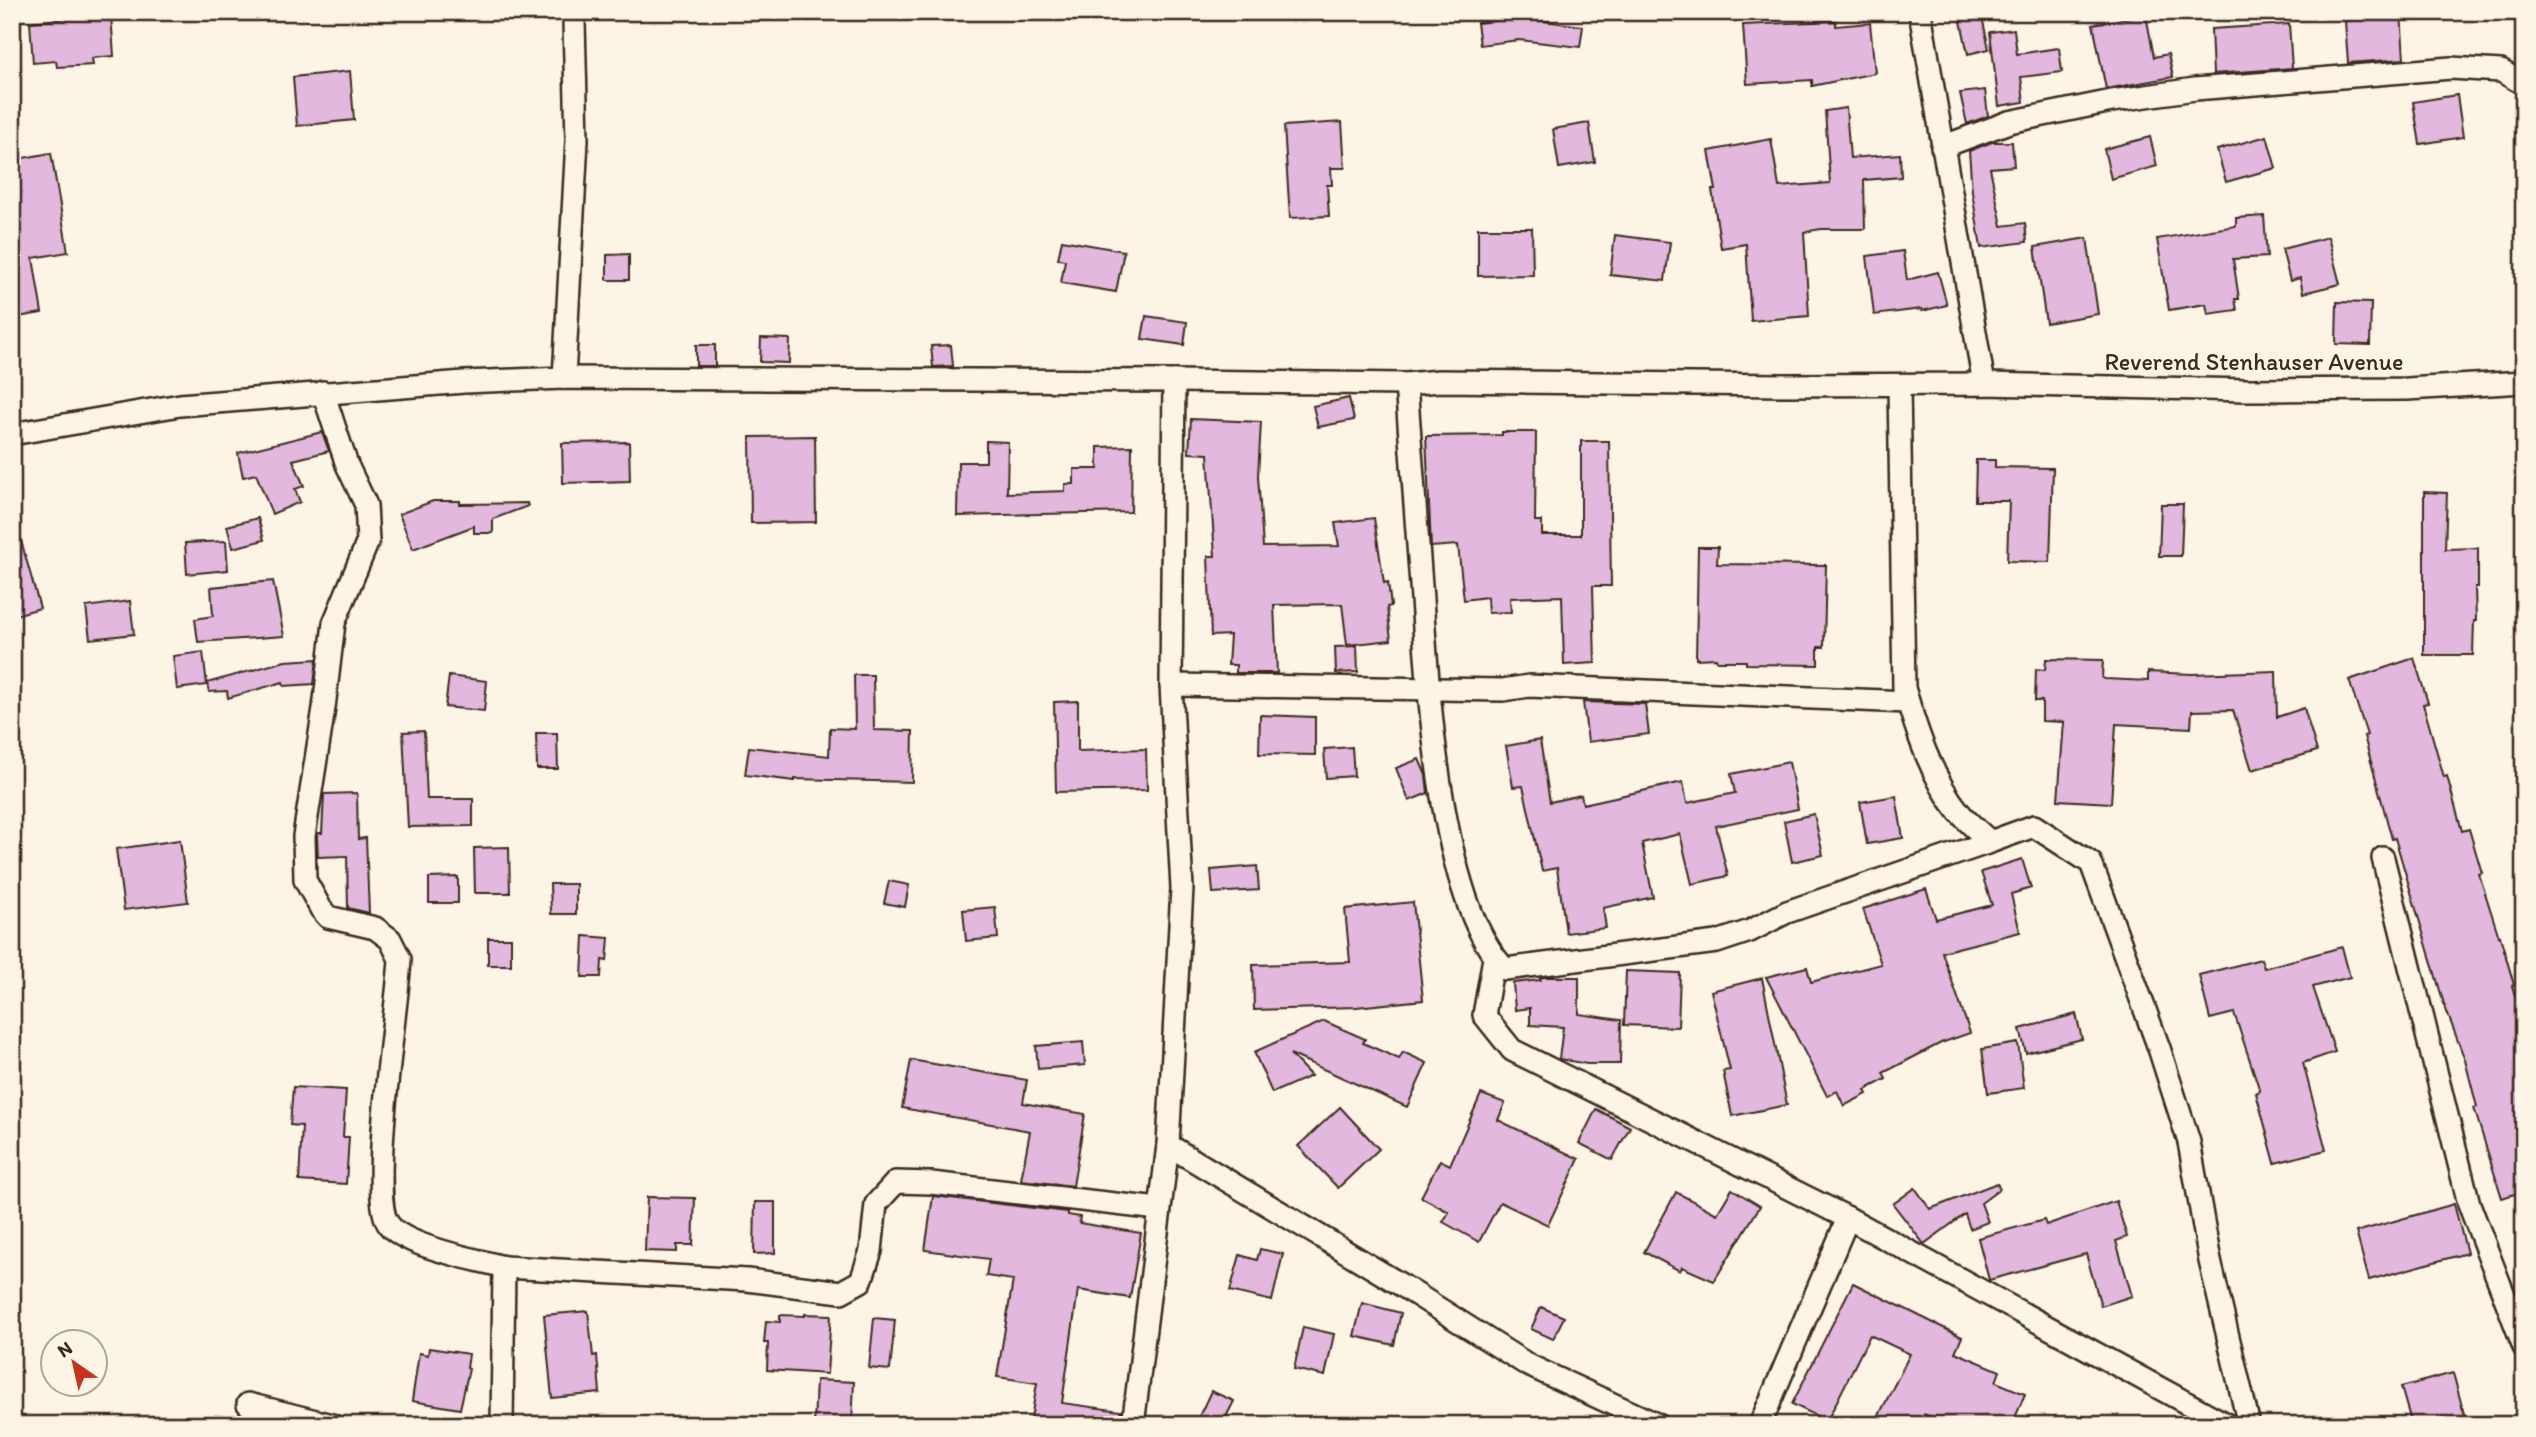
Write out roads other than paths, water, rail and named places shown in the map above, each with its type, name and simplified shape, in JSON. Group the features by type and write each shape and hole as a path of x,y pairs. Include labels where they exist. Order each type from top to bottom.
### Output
{"street":[{"path":"564,378 577,140 576,12"},
{"path":"1920,12 1963,253 1983,384"},
{"path":"1942,147 2009,122 2195,89 2451,68 2501,71 2524,84"},
{"name":"Reverend Stenhauser Avenue","path":"12,433 180,405 464,382 564,378 1174,380 1406,384 1983,384 2260,390 2407,389 2524,382"},
{"path":"1133,1425 1168,1145 1182,888 1171,685 1174,380"},
{"path":"1406,384 1429,688 1446,815 1455,859 1472,917 1494,958 1505,969 1717,942 1750,931 1787,912 2034,826 2091,863 2159,1048 2189,1142 2210,1261 2249,1425"},
{"path":"1899,385 1904,688 1936,774 1959,811 1990,842"},
{"path":"323,392 347,465 366,505 368,541 334,623 304,836 305,880 328,918 375,928 390,939 400,959 380,1158 383,1212 388,1225 408,1240 504,1267 747,1280 841,1292 862,1281 871,1251 876,1204 896,1182 931,1183 1159,1209"},
{"path":"1171,685 1503,690 1542,686 1908,702"},
{"path":"2383,858 2469,1204 2524,1347"},
{"path":"1494,958 1484,1015 1513,1050 1847,1218 2227,1425"},
{"path":"1168,1145 1528,1365 1658,1425"},
{"path":"1760,1425 1847,1218"},
{"path":"502,1425 504,1267"},
{"path":"248,1404 331,1425"}]}
